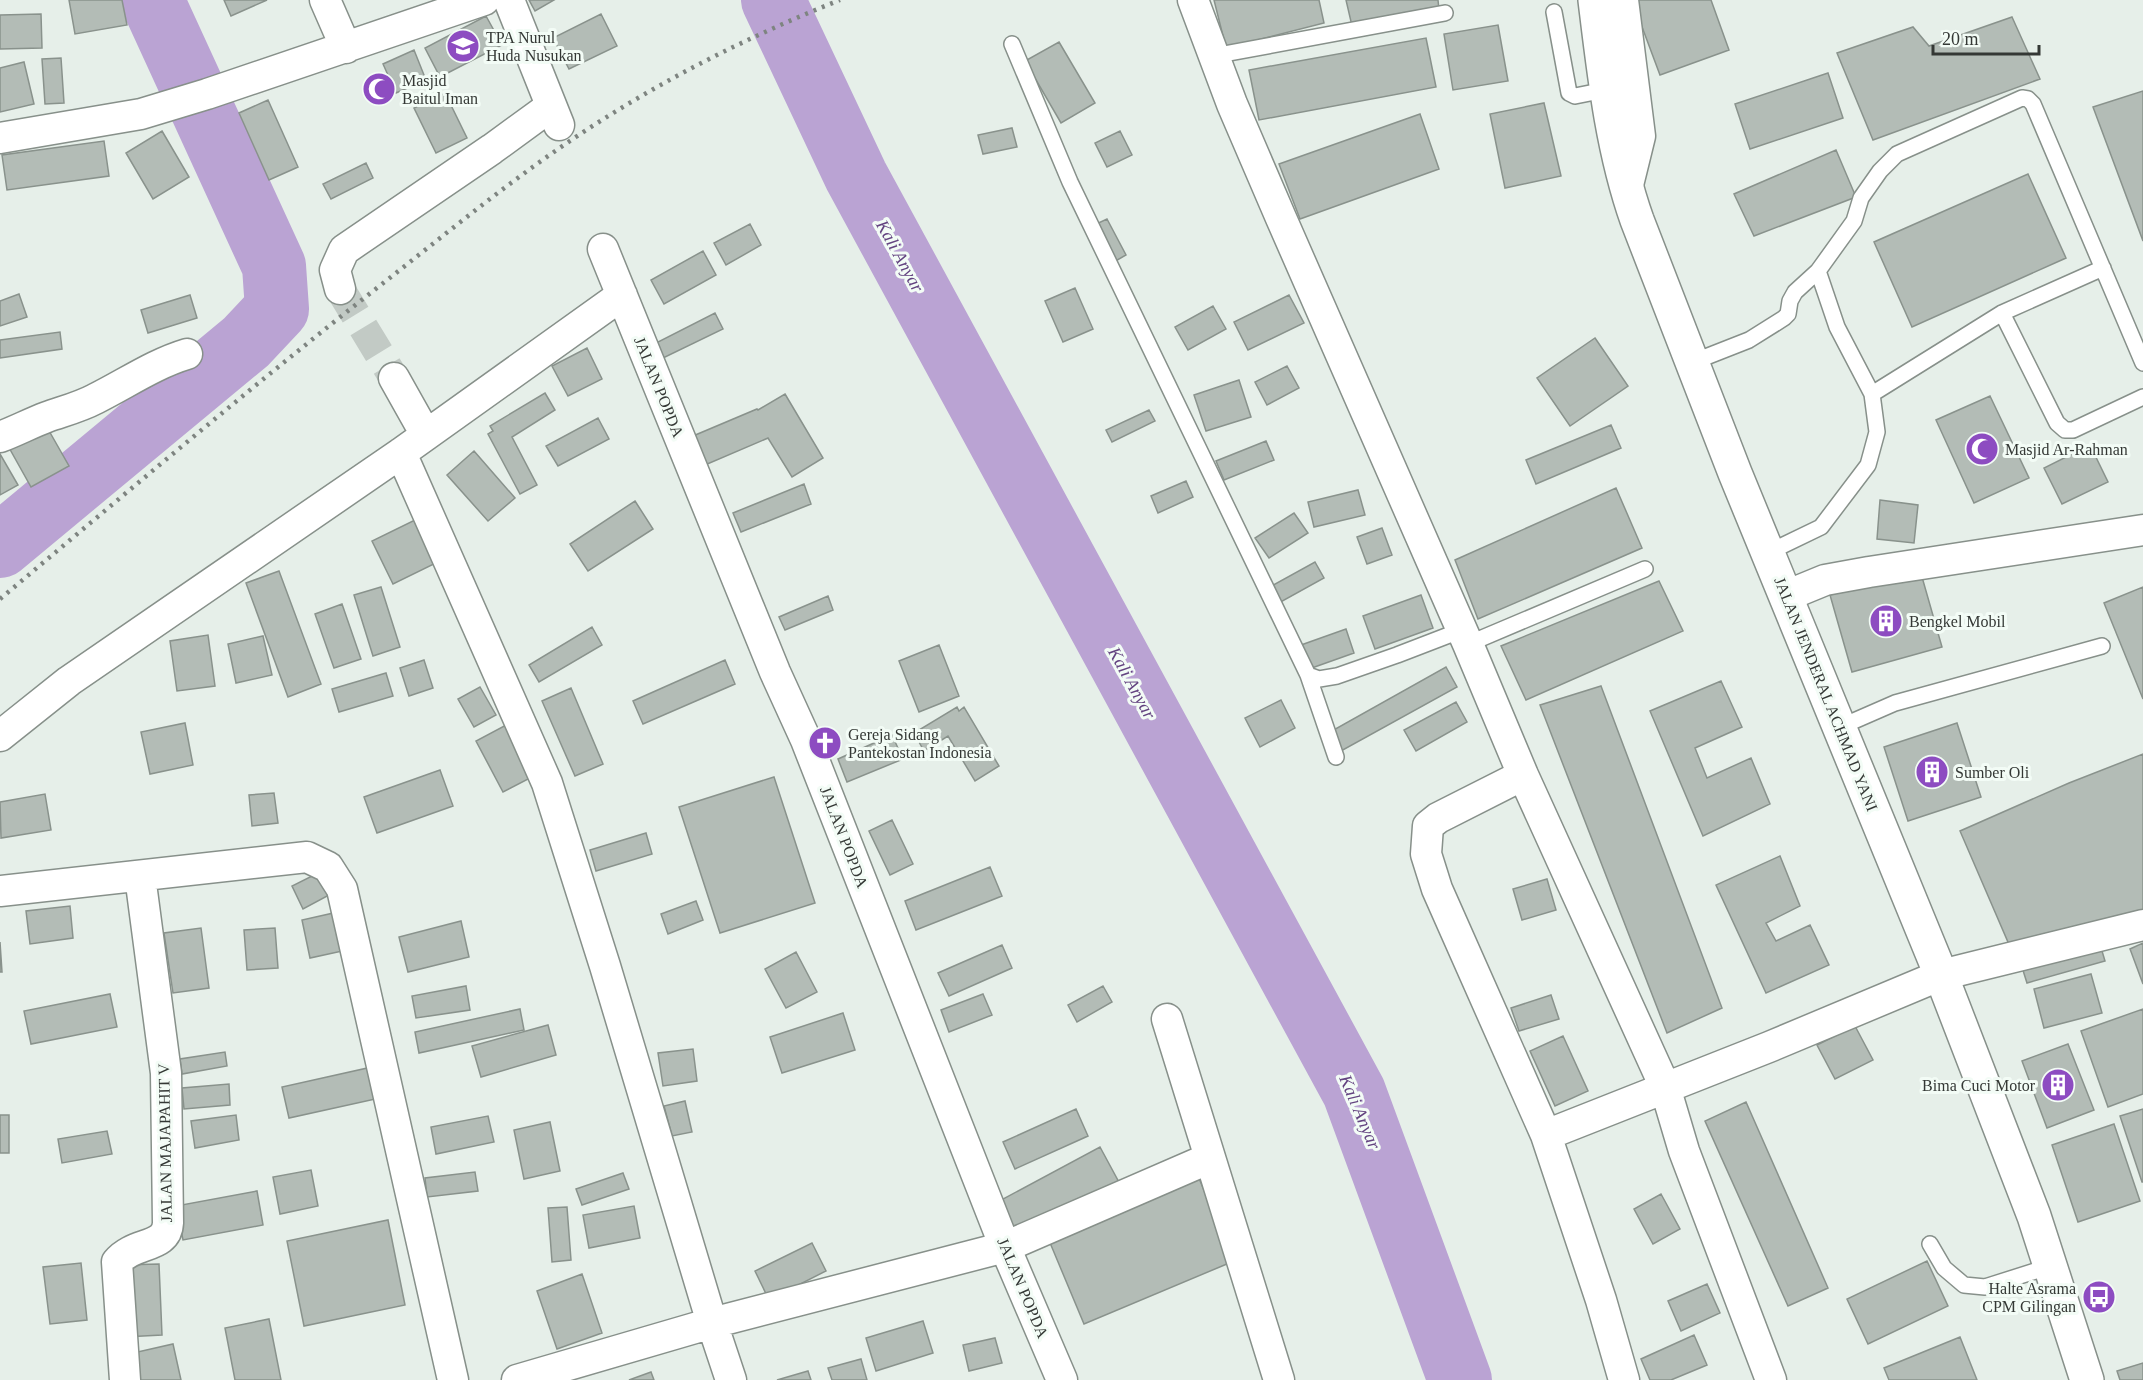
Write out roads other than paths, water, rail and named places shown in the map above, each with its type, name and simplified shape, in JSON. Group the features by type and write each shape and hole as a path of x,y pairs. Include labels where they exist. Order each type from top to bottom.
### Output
{"main road":[{"name":"JALAN JENDERAL ACHMAD YANI","path":"1595,0 1605,90 1627,189 1767,553 1941,975 2034,1216 2087,1380"}],"street":[{"path":"325,0 346,48"},
{"path":"0,138 73,127 164,108 484,0"},
{"path":"340,289 335,270 344,250 502,143 555,116 509,0"},
{"path":"1193,0 1213,56 1276,207 1524,775 1665,1087 1684,1151 1771,1380"},
{"path":"1623,0 1640,136 1627,189"},
{"name":"JALAN POPDA","path":"603,249 775,672 806,741 1005,1247 1062,1380"},
{"path":"0,736 69,681 401,453 621,295"},
{"path":"0,437 76,408 136,375 188,354"},
{"path":"394,378 426,435"},
{"path":"401,453 547,783 731,1380"},
{"path":"1786,596 1825,580 2143,530"},
{"path":"1524,775 1438,818 1428,826 1426,854 1446,910 1546,1135 1624,1380"},
{"path":"0,891 307,857 328,867 342,889 453,1380"},
{"name":"JALAN MAJAPAHIT V","path":"125,1380 117,1262 133,1248 164,1237 168,1223 165,1073 140,876"},
{"path":"1546,1135 1769,1047 1941,975 2143,925"},
{"path":"1167,1019 1279,1380"},
{"path":"518,1380 712,1323 1005,1247 1210,1158"}],"lane":[{"path":"1554,12 1569,93 1575,96 1605,90"},
{"path":"1213,56 1445,13"},
{"path":"1012,44 1070,182 1308,675 1336,758"},
{"path":"1693,362 1749,340 1788,314 1790,301 1795,292 1818,271 1854,221 1861,198 1880,171 1897,154 2022,98 2028,99 2033,104 2143,363"},
{"path":"1872,394 2002,313 2103,268"},
{"path":"1767,553 1821,527 1868,465 1877,432 1872,394 1837,327 1818,271"},
{"path":"2002,313 2057,423 2065,430 2073,430 2143,397"},
{"path":"1308,675 1319,679 1336,676 1397,655 1465,637 1645,569"},
{"path":"1840,727 1895,703 2102,646"},
{"path":"1930,1244 1944,1268 1964,1285 1985,1287 2051,1266"}],"waterway":[{"path":"0,546 246,342 277,309 274,266 152,0"},
{"name":"Kali Anyar","path":"773,0 856,176 1354,1092 1460,1380"}],"tunnel":[{"path":"340,289 394,378"}],"railway":[{"path":"0,599 285,361 541,161 597,123 664,83 768,30 840,0"}],"place":[{"name":"TPA Nurul Huda Nusukan","path":"463,46"},
{"name":"Masjid Baitul Iman","path":"379,89"},
{"name":"Masjid Ar-Rahman","path":"1982,449"},
{"name":"Bengkel Mobil","path":"1886,621"},
{"name":"Gereja Sidang Pantekostan Indonesia","path":"825,743"},
{"name":"Sumber Oli","path":"1932,772"},
{"name":"Bima Cuci Motor","path":"2058,1085"},
{"name":"Halte Asrama CPM Gilingan","path":"2099,1297"}]}
